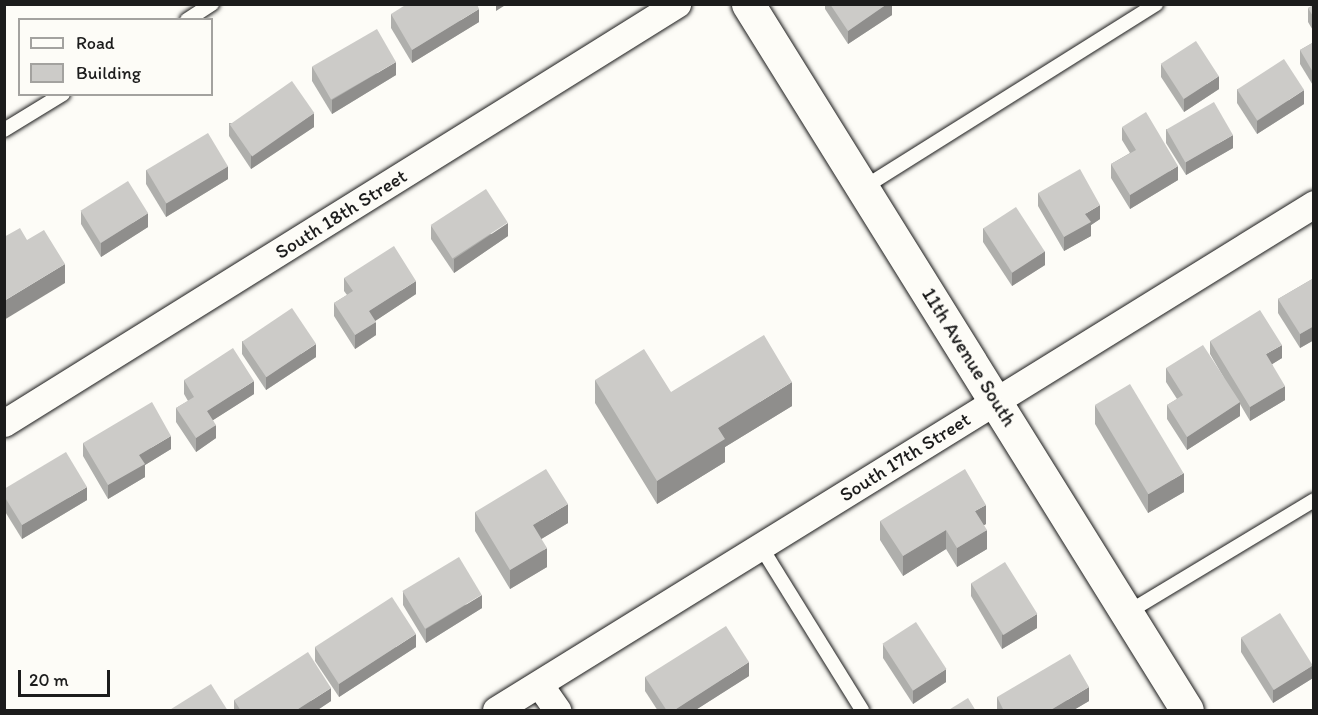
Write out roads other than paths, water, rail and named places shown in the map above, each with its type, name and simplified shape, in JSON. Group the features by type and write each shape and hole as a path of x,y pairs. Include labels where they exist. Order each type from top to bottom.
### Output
{"street":[{"name":"South 18th Street","path":"4,423 677,4"},
{"name":"11th Avenue South","path":"747,4 997,400 1187,711"},
{"name":"South 17th Street","path":"496,711 1314,204"},
{"path":"539,684 557,711"}],"lane":[{"path":"190,18 212,4"},
{"path":"862,188 1156,4"},
{"path":"4,130 60,96"},
{"path":"1127,613 1314,500"},
{"path":"761,547 862,711"}]}
